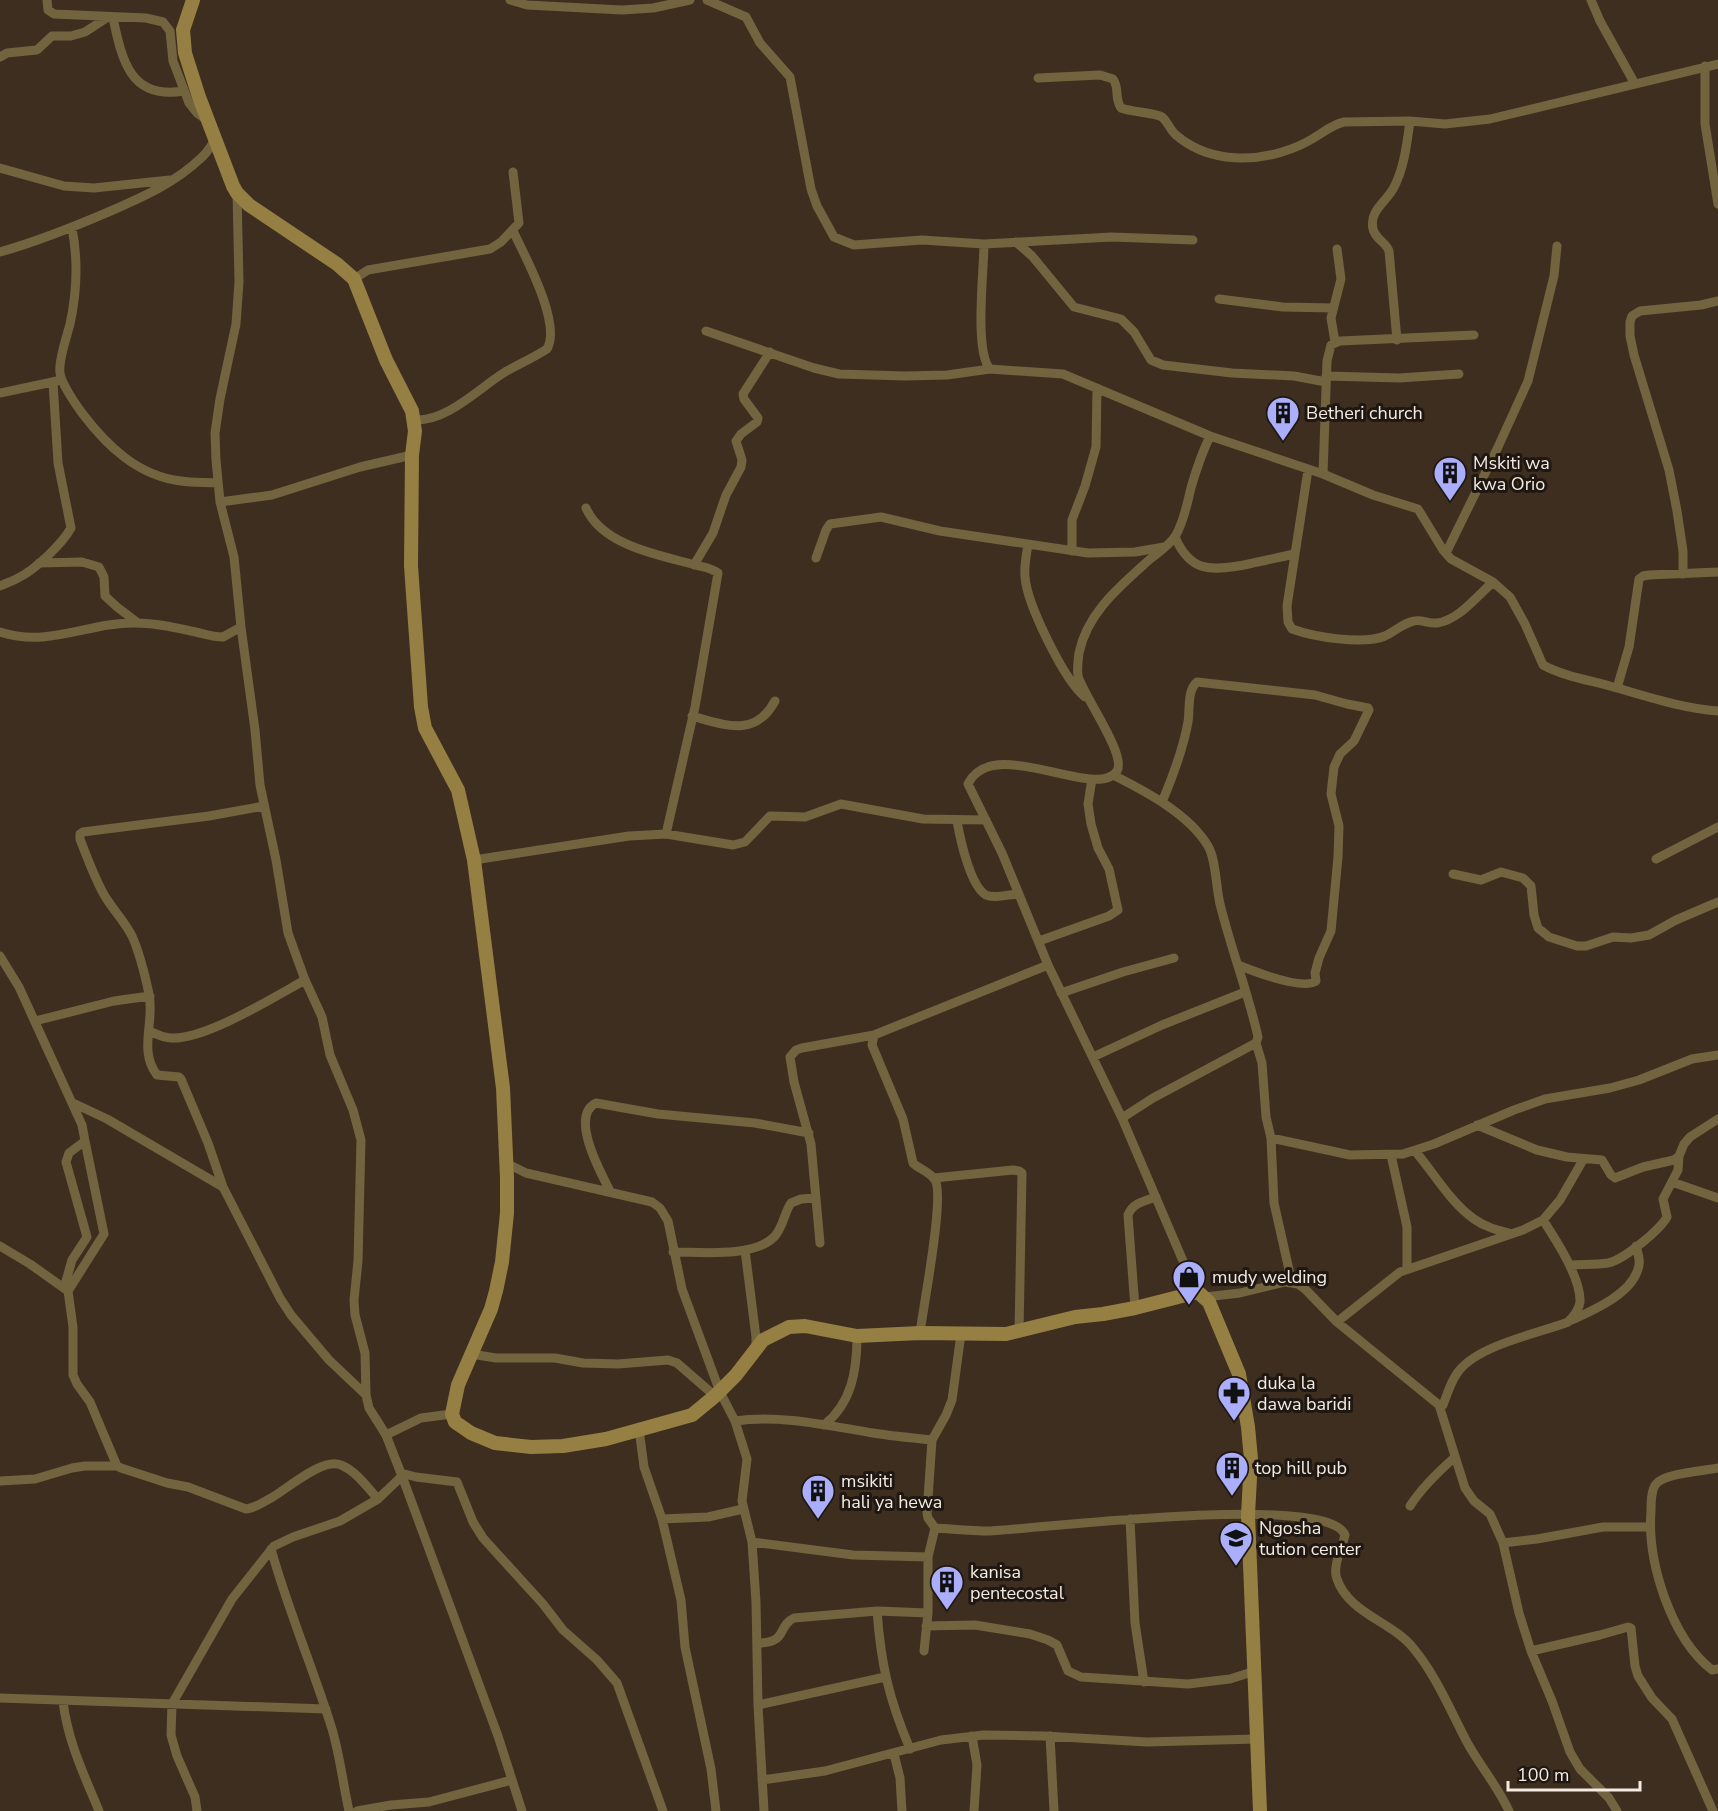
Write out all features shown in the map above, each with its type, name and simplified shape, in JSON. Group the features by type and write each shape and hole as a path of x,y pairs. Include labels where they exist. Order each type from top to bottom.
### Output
{"street":[{"path":"47,0 48,10 54,14 157,19 167,25 172,39 173,61 191,108 207,120"},
{"path":"193,0 183,30 183,44 191,76 207,120 237,192 249,205 337,264 354,279 386,360 412,411 414,420 412,594 423,723 458,790 474,860 502,1088 506,1163 507,1213 502,1262 491,1310 459,1384 452,1414 455,1422 471,1433 495,1443 531,1447 563,1446 606,1439 692,1415 718,1394 769,1336 789,1327 805,1326 857,1336 1006,1334 1074,1317 1104,1314 1199,1295 1240,1293 1285,1282 1292,1283 1306,1290 1337,1322 1439,1405 1469,1495 1490,1514 1503,1543 1519,1613 1531,1651 1576,1762 1609,1798 1617,1811"},
{"path":"510,0 527,5 622,10 653,8 690,0"},
{"path":"706,0 746,17 760,43 790,78 811,189 817,206 834,237 854,245 922,240 984,244 1112,237 1193,240"},
{"path":"1591,0 1635,84"},
{"path":"0,57 7,53 37,50 52,36 71,36 85,32 110,18"},
{"path":"110,18 123,58 134,79 161,91 184,91"},
{"path":"1038,78 1100,75 1113,79 1117,87 1115,99 1121,108 1130,112 1156,114 1178,137 1214,154 1239,159 1261,157 1297,147 1335,124 1344,122 1410,121 1444,124 1490,119 1718,64"},
{"path":"1705,66 1705,124 1718,204"},
{"path":"1397,339 1389,251 1386,244 1375,234 1372,222 1376,210 1396,182 1410,121"},
{"path":"0,252 39,241 72,228 175,180 204,156 215,140"},
{"path":"0,168 64,186 84,188 175,180"},
{"path":"354,279 368,270 495,247 517,227 520,219 514,193 513,172"},
{"path":"237,192 239,282 236,324 219,399 215,433 220,502 234,557 264,806 273,842 288,933 305,980 322,1017 328,1048 353,1110 361,1140 358,1261 354,1300 357,1324 365,1353 366,1395 369,1408 386,1436 402,1474 522,1811"},
{"path":"0,586 17,579 39,563 65,537 71,525 58,463 58,380 72,310 75,278 76,247 72,228"},
{"path":"414,420 434,418 547,349 551,343 550,318 531,268 513,231"},
{"path":"1016,242 1032,256 1074,307 1115,316 1127,323 1154,362 1232,373 1326,379 1459,374"},
{"path":"984,244 981,337 984,359 990,369"},
{"path":"1446,553 1528,381 1554,276 1557,246"},
{"path":"1335,342 1331,324 1341,279 1337,249"},
{"path":"1219,299 1283,307 1333,308"},
{"path":"1683,574 1681,533 1669,470 1634,355 1630,322 1632,315 1640,311 1701,305 1718,301"},
{"path":"706,331 814,368 839,374 947,375 990,369 1063,374 1210,436 1418,509 1446,553 1460,564 1492,582 1510,597 1543,665 1572,676 1688,709 1718,711"},
{"path":"1323,474 1326,379 1329,349 1335,342 1474,335"},
{"path":"694,565 713,533 726,495 741,467 742,460 736,441 741,434 758,422 758,418 744,399 743,394 770,352"},
{"path":"58,380 104,441 117,453 160,477 180,482 218,483"},
{"path":"0,393 58,380"},
{"path":"1072,551 1072,520 1085,486 1095,447 1097,388"},
{"path":"1210,436 1197,466 1183,518 1175,537 1114,592 1090,623 1079,652 1077,670 1082,685 1116,752 1119,766 1113,775 1092,779 1015,765 994,765 975,773 968,784 1019,894 1048,965 1122,1118 1199,1295 1239,1374 1251,1459 1248,1515 1260,1811"},
{"path":"220,502 272,495 360,467 412,455"},
{"path":"1308,470 1287,606 1288,622 1292,629 1317,635 1372,639 1384,636 1415,620 1430,623 1447,620 1466,607 1492,582"},
{"path":"586,508 598,524 632,546 648,553 716,571 718,575 695,707 666,834"},
{"path":"816,558 830,524 880,517 940,531 1088,553 1135,552 1166,546"},
{"path":"1175,537 1184,555 1207,569 1220,569 1294,554"},
{"path":"1028,545 1025,562 1028,592 1054,653 1071,682 1089,700"},
{"path":"39,563 82,562 99,567 104,577 105,596 138,623"},
{"path":"1617,688 1629,647 1639,579 1643,576 1718,572"},
{"path":"0,632 21,638 51,637 121,623 138,623 163,625 223,637 241,627"},
{"path":"1162,802 1179,762 1188,722 1192,687 1197,682 1315,695 1369,710 1354,741 1341,754 1334,767 1331,794 1339,826 1338,857 1331,931 1319,958 1315,973 1316,981 1311,984 1280,980 1238,965"},
{"path":"692,716 731,726 750,725 766,716 775,701"},
{"path":"1113,775 1144,790 1162,802 1187,822 1208,844 1220,902 1258,1037 1256,1043 1262,1063 1266,1117 1271,1137 1274,1203 1292,1283"},
{"path":"1039,941 1109,916 1118,910 1109,869 1098,848 1090,824 1088,804 1092,779"},
{"path":"474,860 629,836 666,834 740,844 770,816 806,817 841,804 923,819 986,820"},
{"path":"264,806 80,834 80,839 103,891 133,938 150,996 147,1054 150,1063 157,1075 181,1079 223,1186 291,1315 329,1360 366,1395"},
{"path":"957,821 967,860 978,887 983,893 988,896 1019,894"},
{"path":"1656,859 1718,827"},
{"path":"1453,874 1483,880 1501,872 1523,878 1531,886 1534,915 1538,928 1549,937 1577,946 1586,946 1613,938 1649,935 1676,920 1718,902"},
{"path":"0,956 19,987 82,1125 104,1234 66,1290"},
{"path":"1062,993 1123,972 1174,958"},
{"path":"820,1244 809,1133 794,1082 790,1061 792,1054 802,1048 874,1035 1048,965"},
{"path":"148,1031 171,1038 195,1033 243,1014 305,980"},
{"path":"1093,1057 1162,1025 1245,992"},
{"path":"35,1021 114,1001 150,996"},
{"path":"874,1035 872,1045 903,1119 913,1163 934,1178 938,1190 920,1334"},
{"path":"1122,1118 1153,1098 1256,1043"},
{"path":"1271,1137 1350,1155 1391,1155 1415,1151 1545,1099 1610,1088 1639,1080 1692,1059 1718,1055"},
{"path":"72,1103 107,1119 223,1186"},
{"path":"610,1191 592,1153 585,1129 587,1112 596,1103 658,1114 755,1123 809,1133"},
{"path":"1477,1125 1537,1150 1583,1160 1602,1160 1611,1175 1616,1178 1643,1167 1674,1160 1679,1156 1690,1137 1718,1119"},
{"path":"85,1142 69,1154 66,1162 87,1237 69,1267 66,1290 73,1327 73,1369 75,1381 90,1402 117,1466"},
{"path":"1415,1151 1453,1198 1473,1218 1485,1225 1509,1233"},
{"path":"1391,1155 1407,1227 1407,1269"},
{"path":"1570,1265 1608,1263 1619,1259 1665,1220 1667,1213 1663,1198 1678,1170 1679,1156"},
{"path":"1337,1322 1393,1276 1407,1269 1523,1230 1543,1220 1560,1200 1583,1160"},
{"path":"506,1163 526,1173 643,1199 659,1206 668,1221 682,1289 718,1394 735,1421 747,1459 742,1487 743,1509 752,1542 764,1811"},
{"path":"934,1178 1013,1170 1022,1173 1019,1332"},
{"path":"1672,1182 1718,1198"},
{"path":"1135,1308 1128,1215 1135,1204 1156,1197"},
{"path":"673,1252 716,1253 745,1250 774,1238 791,1203 801,1199 815,1198"},
{"path":"1543,1220 1570,1265 1580,1302 1575,1315 1568,1322"},
{"path":"0,1246 66,1290"},
{"path":"1443,1405 1456,1375 1471,1361 1497,1346 1568,1322 1601,1307 1630,1282 1639,1268 1636,1246"},
{"path":"745,1250 756,1350"},
{"path":"924,1651 928,1613 928,1557 934,1528 927,1513 932,1440 946,1415 951,1400 961,1334"},
{"path":"824,1425 847,1398 857,1356 857,1336"},
{"path":"471,1354 496,1358 555,1358 583,1363 618,1364 660,1359 673,1361 718,1394"},
{"path":"386,1436 421,1418 452,1414"},
{"path":"735,1421 758,1419 804,1422 932,1440"},
{"path":"639,1429 644,1467 662,1519 681,1600 685,1647 711,1769 716,1811"},
{"path":"1410,1506 1434,1475 1455,1457"},
{"path":"0,1481 35,1479 78,1467 117,1466 142,1476 188,1487 246,1509 254,1508 315,1470 335,1463 361,1480 378,1499"},
{"path":"1718,1468 1674,1476 1657,1482 1653,1489 1650,1527 1658,1578 1677,1625 1699,1659 1712,1670 1718,1670"},
{"path":"197,1811 195,1797 177,1756 171,1735 172,1704 232,1599 278,1543 339,1521 378,1499 402,1474"},
{"path":"402,1474 457,1482 473,1522 483,1538 543,1604 563,1630 597,1660 617,1683 663,1811"},
{"path":"662,1519 708,1517 743,1509"},
{"path":"934,1528 990,1531 1130,1519 1248,1515 1300,1516 1327,1521 1342,1529 1345,1535 1335,1576 1344,1592 1367,1614 1402,1636 1425,1663 1470,1747 1509,1811"},
{"path":"1130,1519 1135,1623 1144,1682"},
{"path":"1503,1543 1603,1527 1650,1527"},
{"path":"752,1542 853,1555 928,1557"},
{"path":"271,1549 283,1593 326,1709 349,1811"},
{"path":"758,1643 780,1637 787,1622 794,1618 876,1611 928,1613"},
{"path":"876,1611 885,1677 893,1709 910,1749"},
{"path":"926,1626 975,1625 1030,1634 1054,1643 1065,1668 1071,1674 1081,1677 1174,1684 1230,1679 1255,1671"},
{"path":"1531,1651 1630,1628 1638,1676 1652,1698 1672,1719 1713,1811"},
{"path":"758,1705 885,1677"},
{"path":"0,1698 326,1709"},
{"path":"63,1701 66,1726 99,1811"},
{"path":"762,1780 825,1771 954,1738 972,1736 1050,1736 1147,1742 1216,1742 1256,1739"},
{"path":"972,1736 977,1765 974,1811"},
{"path":"1050,1736 1054,1811"},
{"path":"894,1754 900,1778 902,1811"},
{"path":"357,1811 429,1802 512,1779"}],"place":[{"name":"Betheri church","path":"1283,442"},
{"name":"Mskiti wa kwa Orio","path":"1450,502"},
{"name":"mudy welding","path":"1189,1306"},
{"name":"duka la dawa baridi","path":"1234,1422"},
{"name":"top hill pub","path":"1232,1497"},
{"name":"msikiti hali ya hewa","path":"818,1520"},
{"name":"Ngosha tution center","path":"1236,1567"},
{"name":"kanisa pentecostal","path":"947,1611"}]}
